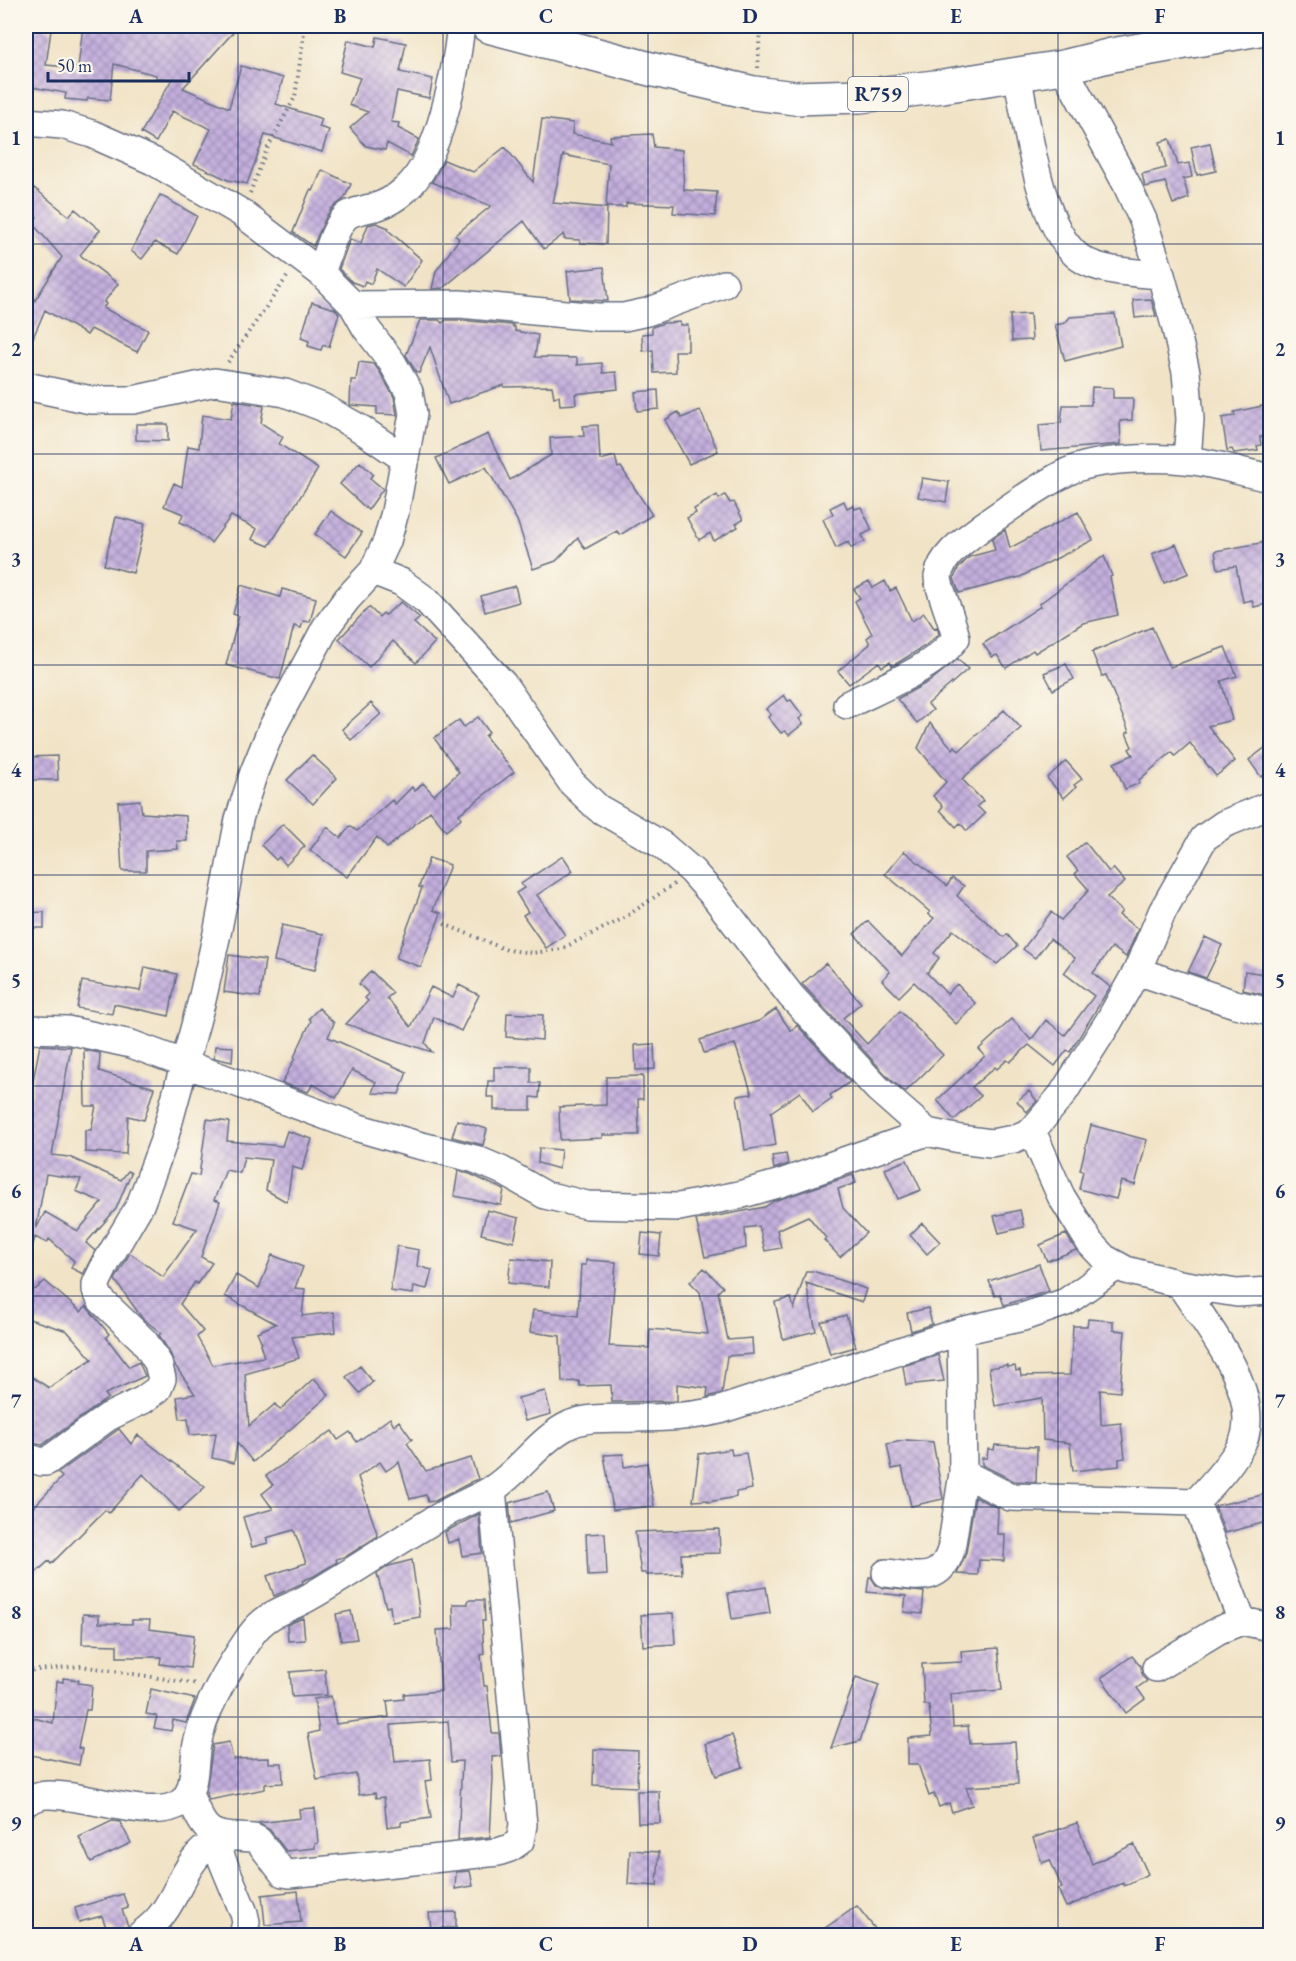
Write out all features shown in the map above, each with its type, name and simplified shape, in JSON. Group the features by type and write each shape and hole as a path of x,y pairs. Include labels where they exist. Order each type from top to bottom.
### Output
{"main road":[{"name":"R759","path":"488,26 654,70 753,93 795,98 860,96 1063,67 1112,55 1259,27"}],"street":[{"path":"311,266 348,215 383,204 396,197 408,188 419,174 436,141 456,67 461,26"},
{"path":"1063,67 1126,183 1143,220 1161,275 1186,372 1190,418 1187,460"},
{"path":"1017,74 1042,192 1054,226 1070,249 1080,259 1092,264 1130,273 1161,275"},
{"path":"26,122 62,125 92,134 153,161 240,212 311,266 353,305 366,328 392,362 409,392 413,414 395,512 387,541 373,571 347,599 326,627 272,728 254,772 239,819 202,1000 163,1143 140,1205 96,1284 101,1300 144,1341 158,1363 162,1379 158,1389 143,1400 108,1417 46,1462 26,1457"},
{"path":"353,305 460,304 597,317 624,317 647,312 724,284"},
{"path":"26,386 91,400 133,400 215,382 285,393 322,406 405,459"},
{"path":"847,705 929,664 949,648 956,638 937,579 941,565 952,552 983,526 1024,497 1068,472 1087,465 1108,462 1187,460 1270,478"},
{"path":"373,571 401,582 427,602 503,684 572,783 598,808 662,845 692,872 715,897 791,996 878,1089 927,1132 990,1143 1014,1139 1032,1131 1062,1095 1109,1021 1137,971 1162,912 1204,838 1224,824 1267,810"},
{"path":"1137,971 1235,1004 1270,1012"},
{"path":"26,1029 67,1030 131,1044 359,1128 475,1159 501,1170 545,1195 587,1205 679,1207 739,1195 927,1132"},
{"path":"1032,1131 1061,1196 1096,1251 1104,1258 1117,1266 1143,1276 1180,1284 1237,1293 1270,1291"},
{"path":"26,1802 44,1795 64,1795 154,1810 174,1807 182,1803 189,1794 197,1744 219,1688 252,1634 265,1619 306,1600 439,1517 492,1489 518,1470 556,1433 573,1423 592,1419 696,1416 720,1410 961,1331 1023,1317 1066,1302 1117,1266"},
{"path":"963,1473 1010,1497 1050,1500 1196,1502 1240,1447 1245,1435 1246,1406 1238,1378 1224,1351 1180,1284"},
{"path":"886,1573 932,1575 947,1563 963,1473 961,1331"},
{"path":"139,1935 163,1914 187,1869 213,1837 254,1838 262,1844 283,1872 289,1874 498,1852 520,1841 523,1825 492,1489"},
{"path":"1196,1502 1242,1621"},
{"path":"1156,1668 1219,1630 1242,1621 1270,1627"},
{"path":"189,1794 201,1821 213,1837 231,1879 246,1922 243,1935"}],"path":[{"path":"240,212 254,187 267,149 295,98 305,26"},
{"path":"753,93 759,59 760,26"},
{"path":"215,382 311,266"},
{"path":"444,924 507,950 533,953 561,949 624,918 692,872"},
{"path":"26,1671 81,1666 156,1676 219,1688"}],"building":[{"path":"83,26 222,26 237,28 183,88 229,108 241,66 283,78 276,104 322,119 319,127 329,130 322,152 265,135 247,184 228,180 194,164 211,129 172,111 156,142 141,133 172,79 156,78 156,75 114,64 110,100 65,99 66,93 26,86 26,27 51,30 46,65 78,68"},
{"path":"377,37 406,43 400,72 433,79 429,98 397,91 391,122 399,123 398,128 419,139 411,156 387,143 385,150 366,146 350,128 368,112 349,105 360,78 340,72 348,40 375,47"},
{"path":"542,119 573,123 572,134 611,142 610,136 652,134 654,147 682,150 684,190 717,192 715,216 673,213 674,205 626,203 626,207 606,207 609,164 563,155 553,203 607,208 606,244 580,243 580,240 564,239 564,234 544,249 524,221 443,288 432,289 436,271 459,239 455,235 491,206 432,182 444,160 473,172 505,147 533,182"},
{"path":"1170,139 1178,165 1189,163 1192,177 1183,179 1189,198 1173,204 1165,182 1145,187 1142,174 1166,168 1160,142"},
{"path":"1210,143 1216,171 1197,175 1191,147"},
{"path":"322,170 351,184 344,199 332,208 326,217 313,246 293,232 310,190 313,191"},
{"path":"33,187 69,216 75,209 100,230 80,255 118,284 104,302 106,304 103,308 148,330 137,352 91,329 87,335 45,310 26,354 26,315 62,257 32,223 37,217 26,208 26,196"},
{"path":"160,195 197,216 178,254 155,242 142,259 131,251"},
{"path":"376,223 389,228 388,230 422,260 404,287 377,269 371,284 365,281 363,286 352,282 339,269 350,239 361,243 368,225"},
{"path":"604,267 608,301 570,299 567,271"},
{"path":"1151,299 1156,316 1135,318 1133,300"},
{"path":"312,302 335,309 339,314 329,347 323,345 321,350 308,346 309,341 301,338"},
{"path":"1030,314 1032,340 1012,341 1010,315"},
{"path":"1115,314 1121,346 1065,361 1055,325 1065,323 1070,317"},
{"path":"420,320 439,320 442,323 446,320 459,320 513,325 515,331 538,335 535,357 577,358 577,365 602,363 603,373 616,372 618,389 575,394 576,404 560,405 559,396 554,397 552,386 504,387 504,385 449,404 430,347 419,373 416,372 406,355"},
{"path":"680,322 680,325 688,325 688,351 675,351 676,372 654,373 653,350 643,351 642,334 652,333 652,327 664,323"},
{"path":"359,362 374,364 394,397 397,415 377,414 377,407 350,405 351,380 356,380"},
{"path":"1092,387 1113,388 1113,398 1133,398 1132,420 1120,421 1121,444 1041,451 1039,425 1061,423 1063,405 1091,405"},
{"path":"658,390 659,409 637,411 635,392"},
{"path":"234,401 264,406 261,423 283,437 279,444 318,469 269,546 252,539 257,529 231,516 211,543 180,522 183,514 164,506 174,483 182,487 188,446 199,448 202,415 231,419"},
{"path":"1267,405 1270,434 1260,437 1261,445 1257,446 1258,450 1234,453 1232,449 1227,450 1222,418 1235,416 1234,412"},
{"path":"700,410 718,451 689,464 665,420 678,412 682,418"},
{"path":"136,424 168,424 168,441 136,440"},
{"path":"598,425 600,460 615,456 618,468 621,467 652,515 620,535 617,531 585,549 578,538 556,561 533,569 517,520 486,467 449,484 436,458 488,434 510,480 551,455 550,438 584,436 583,426"},
{"path":"360,462 373,474 370,478 383,489 368,510 340,484"},
{"path":"922,478 949,482 946,502 918,497"},
{"path":"717,495 719,499 725,495 730,503 734,502 743,520 736,524 738,527 714,541 710,533 699,540 687,518 696,513 694,509"},
{"path":"844,501 847,508 853,505 855,509 861,507 872,530 862,535 865,541 851,548 848,542 836,548 823,519 833,514 830,508"},
{"path":"331,511 362,533 346,556 315,534"},
{"path":"1078,512 1093,540 1020,577 959,593 954,578 958,569 969,557 995,550 992,539 1005,530 1010,548"},
{"path":"116,517 145,524 133,573 104,565"},
{"path":"1270,538 1270,603 1254,607 1252,600 1243,602 1236,566 1218,569 1215,551 1261,543"},
{"path":"1176,544 1189,573 1164,583 1152,554"},
{"path":"1104,556 1112,576 1110,577 1118,615 1083,623 1035,653 1033,650 1006,668 997,655 992,657 983,644 1041,606 1039,604"},
{"path":"869,581 873,588 885,581 890,591 896,588 912,621 924,613 934,628 937,627 939,634 925,646 892,666 890,662 882,667 879,662 849,684 838,671 870,644 867,638 872,634 855,601 860,598 854,589"},
{"path":"241,585 280,597 282,589 316,598 310,622 303,621 301,628 294,626 280,679 226,665 239,616 233,614"},
{"path":"515,586 519,602 485,612 481,596"},
{"path":"401,602 420,618 414,623 435,642 416,663 393,641 369,667 339,639 369,607 379,617"},
{"path":"1152,627 1170,667 1225,647 1237,676 1221,681 1232,720 1208,726 1235,761 1216,776 1190,743 1175,756 1172,752 1139,780 1140,783 1125,789 1114,763 1133,755 1129,749 1132,747 1126,733 1129,732 1106,675 1102,676 1092,652"},
{"path":"958,659 968,669 928,704 933,710 917,723 897,699 930,681"},
{"path":"1066,664 1074,679 1053,690 1044,673"},
{"path":"784,695 788,701 791,700 803,716 799,719 803,724 789,735 785,731 781,733 768,717 771,715 766,709"},
{"path":"371,703 381,714 351,740 342,729"},
{"path":"1004,710 1021,728 962,779 983,801 977,806 985,814 967,831 960,823 956,827 940,810 943,806 933,796 946,782 918,748 930,723 953,749 955,746 959,751"},
{"path":"478,717 489,732 485,736 514,772 459,814 461,818 446,831 430,811 387,848 377,837 347,877 310,850 327,827 341,838 350,826 357,831 392,800 395,804 412,787 415,791 423,783 434,795 459,772 434,738 459,720 464,727"},
{"path":"1270,744 1270,770 1261,777 1249,760"},
{"path":"312,755 337,778 313,804 287,780"},
{"path":"57,756 58,780 26,780 26,757"},
{"path":"1066,761 1082,779 1064,798 1047,778"},
{"path":"140,800 142,813 186,816 187,841 177,841 178,849 146,851 146,871 122,871 118,802"},
{"path":"283,824 305,846 286,865 279,857 276,860 261,845"},
{"path":"1085,842 1109,872 1113,868 1125,882 1107,897 1122,911 1119,915 1138,929 1126,957 1112,947 1093,973 1110,987 1070,1052 1067,1050 1055,1066 1029,1045 1010,1062 1007,1060 997,1069 995,1067 972,1087 981,1096 954,1120 937,1100 985,1056 979,1049 1012,1019 1031,1040 1046,1020 1065,1035 1094,996 1064,973 1075,958 1050,939 1035,958 1023,949 1051,912 1061,920 1089,890 1075,874 1078,871 1067,857"},
{"path":"904,851 947,886 952,878 964,886 957,896 1004,937 1007,934 1017,946 997,964 953,930 934,953 939,958 927,973 947,994 957,984 976,1004 956,1024 914,982 899,997 882,980 890,972 854,934 868,921 902,956 934,918 885,874"},
{"path":"563,856 573,871 537,895 565,935 546,948 523,915 528,912 516,893 524,888 521,884"},
{"path":"429,858 450,865 433,910 441,913 421,967 396,958 422,888 419,887"},
{"path":"44,912 44,928 26,928 26,913"},
{"path":"282,925 323,934 315,970 274,961"},
{"path":"1205,937 1222,945 1206,978 1188,972"},
{"path":"229,955 265,960 260,997 224,992"},
{"path":"826,963 861,1003 843,1018 867,1044 900,1011 943,1055 905,1092 889,1078 802,984"},
{"path":"145,967 177,974 169,1016 114,1004 112,1014 77,1008 82,981 140,991"},
{"path":"371,971 393,993 387,998 411,1027 431,987 453,998 459,985 479,995 461,1031 434,1017 425,1043 432,1052 346,1024 368,1001 365,998 369,994 359,984"},
{"path":"1245,971 1270,975 1270,996 1243,990"},
{"path":"319,1008 334,1023 328,1037 407,1072 399,1094 372,1093 376,1082 352,1070 336,1098 313,1084 308,1092 282,1083 311,1021 309,1018"},
{"path":"776,1009 791,1031 797,1025 850,1082 830,1095 832,1099 813,1112 800,1092 771,1112 776,1145 745,1150 737,1096 752,1094 735,1044 704,1053 700,1040 759,1021"},
{"path":"507,1013 543,1015 542,1040 506,1037"},
{"path":"654,1044 655,1069 636,1070 635,1045"},
{"path":"40,1045 71,1047 52,1155 69,1157 121,1180 128,1171 131,1173 116,1209 86,1243 95,1251 83,1274 71,1268 74,1261 49,1239 47,1243 35,1237 33,1245 26,1244 26,1169 29,1145 26,1145 26,1116","holes":["46,1174 81,1179 76,1191 102,1202 78,1231 45,1212 36,1229"]},
{"path":"215,1046 233,1047 232,1062 214,1058"},
{"path":"84,1050 100,1053 99,1071 154,1088 144,1120 128,1116 126,1154 85,1152 85,1130 91,1130 96,1106 85,1106"},
{"path":"494,1067 531,1067 531,1083 540,1083 539,1098 531,1097 531,1110 494,1110 494,1097 487,1097 488,1081 494,1081"},
{"path":"643,1076 643,1099 638,1099 639,1135 602,1135 602,1138 560,1140 559,1107 606,1105 606,1077"},
{"path":"1029,1091 1037,1101 1027,1112 1017,1101"},
{"path":"207,1119 229,1122 227,1141 282,1146 287,1131 312,1139 302,1170 292,1167 287,1202 266,1190 271,1160 244,1157 240,1173 226,1170 214,1200 220,1202 201,1257 212,1263 180,1304 203,1331 197,1337 213,1365 264,1357 260,1344 262,1343 257,1332 276,1324 225,1296 236,1275 259,1288 272,1255 303,1267 295,1288 305,1289 302,1316 334,1312 336,1332 292,1337 299,1358 245,1374 249,1426 275,1404 280,1410 314,1378 329,1395 253,1462 237,1443 234,1463 212,1458 216,1433 190,1435 188,1418 180,1419 177,1397 195,1394 174,1364 159,1335 161,1333 142,1318 115,1280 130,1253 163,1277 197,1229 173,1221 191,1174 199,1176"},
{"path":"457,1120 487,1129 483,1145 452,1137"},
{"path":"1091,1125 1147,1140 1135,1185 1121,1181 1116,1199 1079,1189 1083,1171 1080,1170"},
{"path":"539,1148 561,1150 559,1169 538,1163"},
{"path":"786,1154 788,1164 774,1169 772,1156"},
{"path":"907,1160 921,1190 898,1199 885,1169"},
{"path":"458,1171 470,1174 504,1190 501,1205 454,1196"},
{"path":"853,1175 856,1183 838,1189 843,1208 866,1233 840,1257 824,1240 826,1238 808,1216 777,1230 781,1248 765,1251 759,1226 745,1228 746,1248 705,1257 696,1220 765,1207 774,1201"},
{"path":"487,1210 519,1218 514,1242 481,1234"},
{"path":"1020,1210 1024,1227 999,1233 994,1216"},
{"path":"922,1223 940,1242 927,1254 910,1235"},
{"path":"642,1233 661,1235 659,1256 640,1254"},
{"path":"1066,1234 1076,1250 1047,1261 1040,1245"},
{"path":"397,1246 419,1250 417,1266 432,1270 427,1289 414,1286 413,1294 390,1291"},
{"path":"511,1258 550,1262 549,1287 508,1283"},
{"path":"586,1260 616,1262 609,1346 649,1348 650,1329 708,1334 700,1292 690,1282 704,1268 723,1287 718,1292 728,1340 752,1338 753,1354 727,1356 722,1393 707,1397 708,1388 677,1384 677,1401 612,1402 611,1385 580,1386 579,1381 562,1382 560,1336 530,1332 533,1310 578,1316 581,1265 586,1265"},
{"path":"1039,1264 1049,1291 1004,1305 1000,1294 995,1296 989,1281"},
{"path":"806,1271 813,1271 866,1289 862,1302 806,1283 816,1331 783,1339 775,1302 791,1298 794,1309"},
{"path":"45,1281 81,1312 86,1306 109,1334 106,1337 129,1367 139,1362 145,1376 105,1394 108,1398 42,1445 26,1442 26,1373 49,1388 92,1359 67,1331 26,1318 26,1291 36,1289"},
{"path":"928,1308 932,1324 911,1331 907,1313"},
{"path":"846,1315 856,1347 830,1354 821,1322"},
{"path":"1088,1319 1113,1321 1113,1330 1125,1331 1120,1392 1100,1390 1101,1425 1121,1423 1125,1458 1119,1459 1119,1466 1073,1471 1070,1443 1043,1440 1042,1398 995,1406 989,1368 1015,1366 1016,1371 1020,1370 1021,1376 1070,1375 1073,1326 1087,1326"},
{"path":"938,1355 944,1381 906,1385 903,1366"},
{"path":"360,1366 373,1382 360,1393 346,1377"},
{"path":"545,1391 551,1414 525,1421 518,1398"},
{"path":"390,1418 394,1425 399,1421 412,1439 407,1443 426,1471 471,1458 478,1479 435,1501 428,1502 426,1495 410,1499 399,1462 386,1471 380,1462 358,1477 378,1536 347,1556 336,1559 337,1562 302,1581 303,1583 274,1596 267,1576 306,1563 294,1530 266,1538 268,1543 252,1547 243,1517 273,1509 262,1494 273,1485 266,1476 332,1431 338,1440 350,1432 357,1442"},
{"path":"119,1429 131,1444 138,1435 205,1487 179,1511 143,1474 109,1513 105,1510 51,1564 49,1561 26,1581 26,1515 62,1477 58,1473"},
{"path":"907,1440 933,1442 943,1499 911,1506 902,1467 892,1469 887,1444"},
{"path":"995,1445 1037,1447 1036,1482 1014,1481 982,1465 982,1458 987,1458 988,1449 994,1450"},
{"path":"731,1449 732,1455 746,1453 752,1489 736,1492 736,1497 708,1502 708,1500 693,1501 699,1454"},
{"path":"623,1454 624,1467 647,1463 654,1506 613,1510 604,1455"},
{"path":"548,1492 554,1511 511,1523 509,1503"},
{"path":"1270,1493 1270,1521 1225,1533 1215,1506"},
{"path":"975,1497 998,1508 997,1534 1005,1534 1004,1561 979,1560 978,1575 957,1574 966,1553"},
{"path":"479,1514 482,1553 462,1556 459,1539 448,1543 445,1532"},
{"path":"719,1529 720,1553 681,1554 682,1574 646,1575 646,1573 641,1573 635,1532"},
{"path":"605,1533 607,1575 588,1576 586,1534"},
{"path":"412,1560 420,1617 392,1622 390,1606 386,1607 377,1574 389,1566"},
{"path":"869,1577 876,1585 884,1588 924,1592 922,1614 904,1612 906,1596 867,1592"},
{"path":"766,1587 770,1613 732,1619 728,1593"},
{"path":"468,1600 484,1600 485,1621 482,1621 484,1654 481,1655 484,1686 487,1686 492,1733 499,1733 501,1756 492,1757 490,1837 458,1840 462,1761 451,1762 448,1721 391,1725 395,1762 430,1759 432,1780 425,1781 431,1818 401,1822 401,1825 387,1827 384,1797 376,1798 375,1793 359,1795 356,1774 317,1780 308,1734 319,1731 314,1699 331,1696 336,1724 389,1717 387,1701 404,1699 404,1694 441,1691 437,1630 454,1629 453,1604 468,1604"},
{"path":"351,1611 357,1639 341,1641 336,1614"},
{"path":"673,1613 675,1644 643,1646 641,1615"},
{"path":"83,1614 99,1615 99,1623 132,1624 132,1620 150,1620 149,1629 194,1635 190,1668 160,1664 161,1657 117,1657 117,1645 82,1644"},
{"path":"303,1618 305,1640 288,1641 287,1625"},
{"path":"998,1648 1002,1690 951,1694 953,1727 968,1726 970,1744 1015,1742 1018,1784 966,1787 972,1805 952,1812 949,1803 939,1807 934,1794 929,1796 918,1764 908,1764 908,1738 932,1736 929,1705 924,1705 922,1664 962,1662 961,1651"},
{"path":"1132,1656 1141,1667 1142,1676 1147,1681 1137,1688 1145,1699 1126,1713 1101,1678"},
{"path":"325,1669 327,1695 292,1697 290,1672"},
{"path":"856,1677 879,1685 860,1741 831,1748"},
{"path":"63,1678 79,1680 78,1683 92,1685 90,1710 86,1710 78,1748 82,1749 79,1765 26,1754 26,1716 53,1723 57,1681 63,1682"},
{"path":"151,1689 195,1699 186,1723 173,1720 171,1731 154,1728 157,1716 146,1714"},
{"path":"732,1735 743,1767 716,1776 705,1744"},
{"path":"229,1742 233,1759 269,1758 269,1763 282,1763 283,1783 265,1784 265,1789 209,1800 206,1791 213,1745"},
{"path":"594,1749 638,1751 637,1787 593,1785"},
{"path":"637,1791 659,1791 660,1823 638,1823"},
{"path":"315,1808 318,1843 315,1844 315,1848 286,1851 270,1830 258,1823 300,1818 299,1809"},
{"path":"112,1821 120,1822 131,1843 91,1862 79,1837"},
{"path":"1077,1823 1092,1864 1134,1844 1148,1874 1124,1886 1123,1883 1066,1907 1058,1889 1062,1888 1050,1860 1042,1863 1033,1838"},
{"path":"630,1850 659,1852 657,1886 628,1884"},
{"path":"470,1871 473,1886 455,1889 456,1872"},
{"path":"298,1891 301,1922 265,1925 262,1895"},
{"path":"123,1894 128,1908 122,1910 128,1926 124,1931 115,1934 113,1928 107,1930 102,1916 79,1922 75,1908"},
{"path":"857,1906 880,1935 815,1935"},
{"path":"456,1912 456,1928 431,1928 429,1913"}]}
